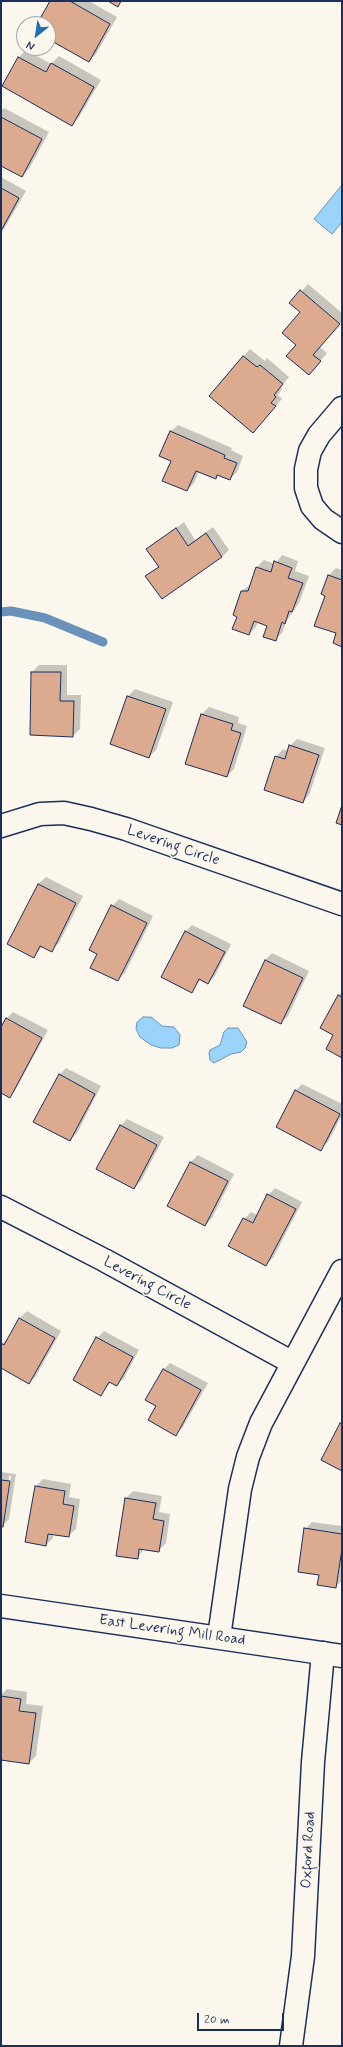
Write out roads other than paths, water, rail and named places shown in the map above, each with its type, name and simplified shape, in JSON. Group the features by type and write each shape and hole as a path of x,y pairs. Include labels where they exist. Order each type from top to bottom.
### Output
{"street":[{"path":"342,408 319,435 310,451 306,469 306,481 312,506 323,519 342,532"},
{"name":"Levering Circle","path":"1,826 40,814 64,813 91,819 126,829 342,904"},
{"name":"Levering Circle","path":"1,1207 104,1260 293,1363"},
{"path":"219,1637 240,1489 248,1457 261,1423 342,1271"},
{"name":"East Levering Mill Road","path":"1,1606 219,1637 332,1655"},
{"name":"Oxford Road","path":"291,2046 302,1956 314,1762 332,1655"}],"water":[{"path":"342,185 342,222 332,234 314,219"},
{"path":"143,1017 151,1017 162,1026 174,1027 180,1035 179,1045 172,1048 161,1048 151,1045 140,1037 136,1029 137,1022"},
{"path":"228,1028 238,1028 247,1042 245,1048 241,1052 231,1054 214,1063 210,1060 210,1050 220,1045 224,1032"}],"waterway":[{"path":"1,612 11,611 45,618 103,642"}]}
